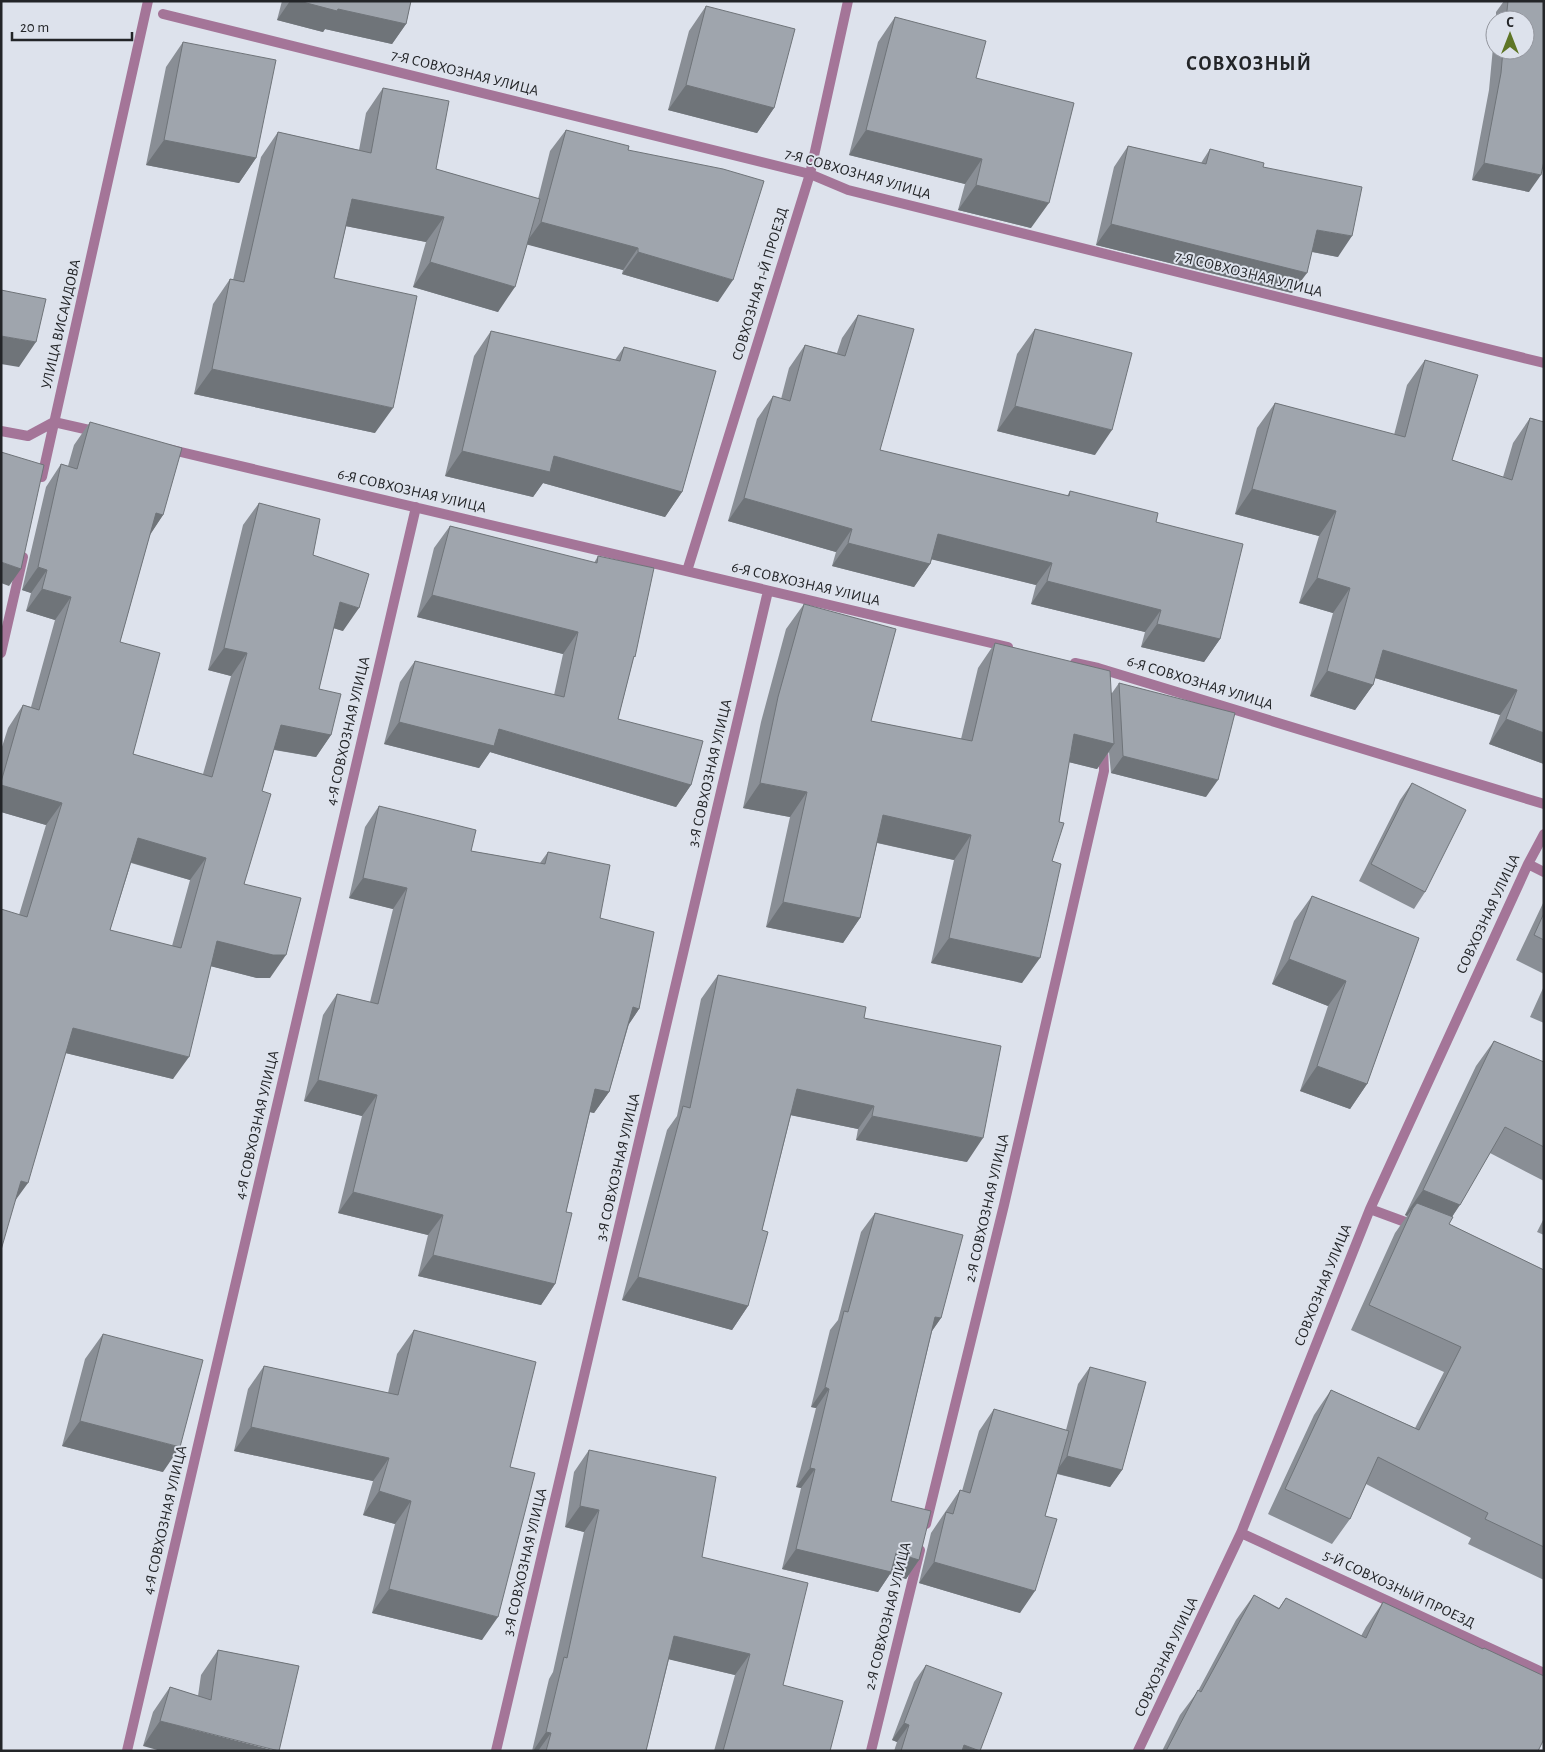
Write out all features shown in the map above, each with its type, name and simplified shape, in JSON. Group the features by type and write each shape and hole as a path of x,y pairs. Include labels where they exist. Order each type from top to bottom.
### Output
{"street":[{"name":"УЛИЦА ВИСАИДОВА","path":"39,489 148,1"},
{"name":"СОВХОЗНАЯ 1-Й ПРОЕЗД","path":"687,571 810,174 848,1"},
{"name":"7-Я СОВХОЗНАЯ УЛИЦА","path":"163,14 810,174 848,190 1544,362"},
{"path":"1,431 28,436 54,422 111,435"},
{"name":"6-Я СОВХОЗНАЯ УЛИЦА","path":"159,446 1021,650"},
{"name":"4-Я СОВХОЗНАЯ УЛИЦА","path":"127,1751 416,507"},
{"path":"1,653 26,547"},
{"name":"3-Я СОВХОЗНАЯ УЛИЦА","path":"496,1751 768,591"},
{"name":"6-Я СОВХОЗНАЯ УЛИЦА","path":"1069,661 1099,673 1544,804"},
{"name":"2-Я СОВХОЗНАЯ УЛИЦА","path":"871,1751 1004,1204 1102,780 1104,771 1102,734"},
{"name":"СОВХОЗНАЯ УЛИЦА","path":"1138,1751 1241,1533 1370,1209 1528,864 1544,834"},
{"path":"1528,864 1544,872"},
{"path":"1370,1209 1425,1230"},
{"name":"5-Й СОВХОЗНЫЙ ПРОЕЗД","path":"1241,1533 1544,1674"}],"building":[{"path":"299,1 411,1 406,24 338,9 337,11"},
{"path":"1508,1 1544,1 1544,161 1541,175 1484,163 1502,60 1535,60 1535,10 1507,10"},
{"path":"706,6 795,29 774,108 686,85"},
{"path":"895,17 986,41 976,78 1074,103 1049,203 976,185 982,159 866,130"},
{"path":"183,42 276,60 256,158 164,140"},
{"path":"383,88 449,101 436,169 540,199 515,287 430,262 444,217 352,199 334,278 417,296 393,408 212,369 230,279 244,282 278,132 371,153"},
{"path":"566,130 629,146 628,150 723,169 764,181 733,280 638,252 638,248 541,222"},
{"path":"1128,146 1206,164 1210,149 1264,163 1263,167 1362,187 1352,236 1317,230 1307,273 1111,224"},
{"path":"1,290 46,299 36,342 1,336"},
{"path":"858,315 914,329 880,450 1069,496 1070,491 1158,513 1156,522 1243,544 1220,639 1157,624 1161,610 1047,581 1052,563 938,534 930,564 848,543 852,529 744,498 773,396 790,401 805,345 845,356"},
{"path":"1035,329 1132,353 1112,430 1015,406"},
{"path":"491,331 620,361 624,347 716,371 682,492 554,456 550,472 462,451"},
{"path":"1425,360 1478,375 1452,460 1512,480 1530,418 1544,422 1544,733 1506,719 1517,690 1383,650 1373,685 1327,671 1350,588 1317,578 1336,511 1252,489 1275,403 1405,437"},
{"path":"90,422 182,448 163,515 156,513 120,642 160,653 133,754 212,777 247,653 224,648 259,503 320,519 313,555 369,574 359,608 340,602 319,689 341,694 331,735 281,725 262,791 271,794 244,884 301,898 286,955 273,955 217,941 189,1057 73,1028 28,1183 21,1181 1,1250 1,909 27,917 62,803 1,785 1,782 23,705 39,710 71,597 42,589 47,570 38,567 61,464 77,469","holes":["138,838 206,858 181,948 110,930"]},
{"path":"1,452 44,465 21,569 1,562"},
{"path":"450,526 597,563 598,556 654,568 635,657 618,719 703,741 691,785 499,729 494,746 399,722 415,661 564,697 578,632 432,595"},
{"path":"804,604 896,629 871,721 972,741 995,643 1110,671 1114,744 1074,734 1059,822 1064,823 1052,861 1061,864 1040,958 949,938 971,835 883,815 860,918 783,902 807,792 760,783 778,697"},
{"path":"1119,683 1235,713 1218,780 1123,756"},
{"path":"1412,783 1466,810 1425,892 1371,864"},
{"path":"379,806 476,830 471,851 545,864 548,852 610,865 600,918 654,932 639,1009 633,1007 609,1092 595,1089 566,1212 572,1213 555,1284 433,1255 443,1215 353,1192 377,1095 318,1080 337,994 378,1004 407,888 363,878"},
{"path":"1312,896 1419,938 1367,1084 1317,1066 1346,981 1289,959"},
{"path":"1544,913 1544,940 1534,935"},
{"path":"718,975 866,1007 864,1018 1001,1046 983,1138 872,1116 874,1106 797,1089 762,1230 768,1232 748,1306 638,1277 683,1106 690,1108"},
{"path":"1494,1041 1544,1062 1544,1147 1505,1127 1460,1205 1423,1190"},
{"path":"1417,1203 1453,1217 1449,1224 1544,1270 1544,1547 1485,1519 1488,1513 1378,1457 1350,1519 1285,1489 1331,1390 1419,1430 1461,1347 1369,1305"},
{"path":"875,1213 963,1235 941,1318 935,1317 891,1501 931,1511 919,1560 896,1553 891,1572 796,1549 815,1469 810,1468 829,1389 825,1387 844,1311 848,1312"},
{"path":"414,1330 536,1362 510,1467 535,1473 498,1617 389,1589 411,1501 379,1491 389,1458 251,1427 264,1366 398,1395"},
{"path":"103,1334 203,1360 180,1447 80,1421"},
{"path":"1090,1367 1146,1382 1122,1470 1067,1456"},
{"path":"994,1409 1069,1431 1045,1516 1057,1519 1035,1591 934,1562 946,1512 953,1514 960,1490 970,1493"},
{"path":"589,1450 716,1477 702,1557 808,1583 783,1685 843,1701 830,1751 723,1751 750,1654 674,1636 646,1751 546,1751 551,1733 546,1732 564,1657 567,1658 599,1510 580,1506"},
{"path":"1254,1595 1279,1609 1286,1598 1366,1638 1383,1602 1544,1676 1544,1739 1538,1751 1166,1751 1198,1690 1201,1692"},
{"path":"218,1650 299,1666 279,1751 160,1721 170,1687 211,1700"},
{"path":"926,1665 1002,1693 980,1751 964,1745 962,1751 901,1751 909,1725 904,1723"}],"district":[{"name":"СОВХОЗНЫЙ","path":"1249,64"}]}
